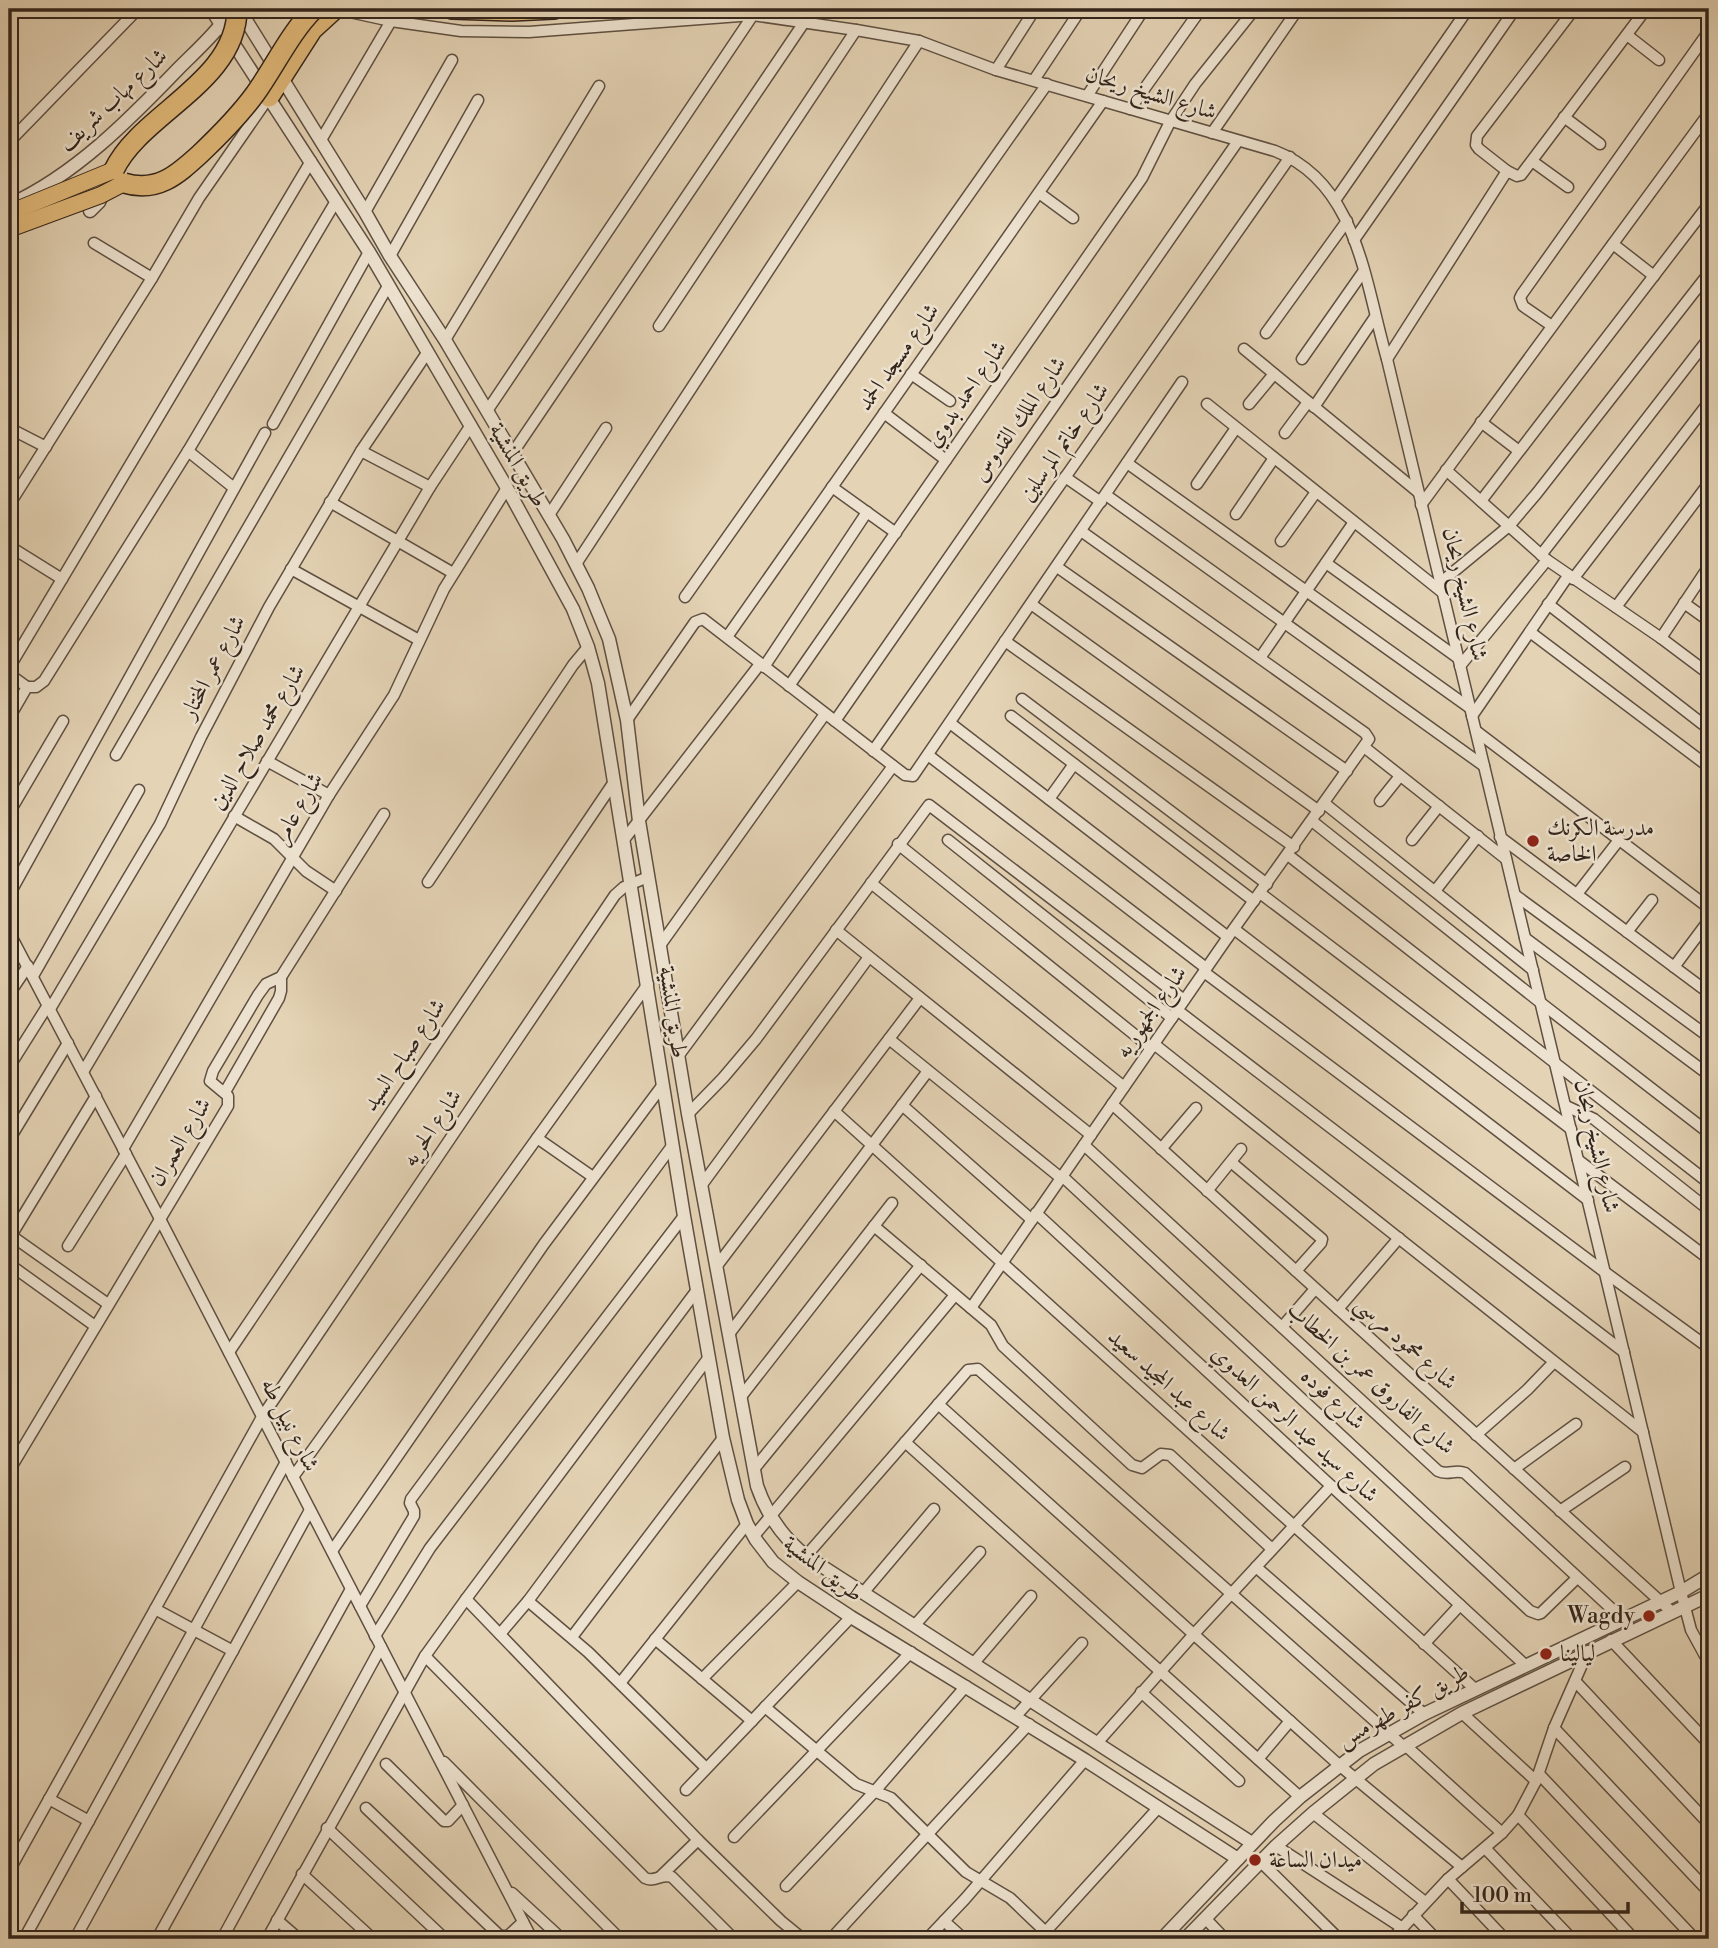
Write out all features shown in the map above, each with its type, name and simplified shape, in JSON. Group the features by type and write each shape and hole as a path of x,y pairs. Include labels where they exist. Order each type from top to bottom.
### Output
{"highway":[{"path":"237,9 234,30 217,61 181,102 132,141 119,177 139,187 155,186 183,170 244,109 314,9"},
{"path":"269,96 312,30 335,9"},
{"path":"452,9 554,9"}],"main road":[{"path":"9,213 119,177"},
{"path":"9,229 90,199 119,177"}],"street":[{"path":"9,142 138,9"},
{"name":"طريق المنشية","path":"211,9 369,252 507,488 573,609 588,648 598,682 648,984 662,1086 723,1438 738,1500 750,1530 773,1562 798,1582 1016,1716 1238,1858"},
{"name":"طريق المنشية","path":"237,9 487,411 576,564 609,639 627,720 639,821 688,1114 740,1398 757,1486 770,1517 786,1538 806,1556 1252,1843"},
{"name":"شارع مهاب شريف","path":"9,205 73,167 155,93 237,9"},
{"name":"شارع الشيخ ريحان","path":"335,9 391,21 461,31 529,32 753,15 919,41 996,70 1290,157 1307,169 1336,199 1354,240 1387,359 1681,1592 1691,1630 1709,1663"},
{"path":"996,70 1035,9"},
{"path":"1034,80 1081,9"},
{"path":"1087,96 1144,9"},
{"path":"1130,109 1201,9"},
{"name":"شارع احمد بدوي","path":"789,686 1143,178 1170,122 1200,77 1255,9"},
{"path":"1212,133 1298,9"},
{"path":"1336,199 1468,9"},
{"path":"1354,240 1515,9"},
{"path":"1574,9 1477,136 1476,145 1479,149 1517,176 1521,176 1646,9"},
{"path":"487,411 753,15"},
{"path":"321,141 391,21"},
{"path":"512,454 803,24"},
{"path":"659,326 856,30"},
{"path":"1552,326 1523,306 1520,298 1522,294 1709,31"},
{"path":"1627,35 1660,60"},
{"path":"576,564 919,41"},
{"path":"365,212 452,60"},
{"path":"685,597 1047,84"},
{"path":"444,340 599,86"},
{"path":"9,505 200,198 269,96"},
{"path":"390,256 478,100"},
{"name":"شارع مسجد الحمد","path":"727,637 1103,101"},
{"path":"1422,505 1709,113"},
{"path":"1564,117 1600,144"},
{"name":"شارع الملك القدوس","path":"835,721 1238,141"},
{"name":"شارع خاتم المرسلين","path":"873,751 1290,157"},
{"path":"9,668 311,161"},
{"path":"1532,161 1568,187"},
{"path":"1387,359 1507,171"},
{"path":"54,180 94,174 103,183 104,190 99,202 90,211"},
{"path":"1039,193 1073,218"},
{"path":"9,674 27,687 37,687 44,681 188,451 335,201"},
{"path":"1481,501 1709,204"},
{"path":"1266,333 1347,221"},
{"path":"94,243 152,278"},
{"path":"1613,244 1654,276"},
{"path":"9,895 234,488 369,252"},
{"path":"1302,359 1363,272"},
{"path":"1207,404 1441,588 1509,526 1709,273"},
{"path":"116,755 388,286"},
{"path":"1285,433 1311,404 1375,317"},
{"path":"1325,563 1459,662 1544,558 1709,338"},
{"path":"1244,349 1418,492"},
{"name":"شارع عمر المختار","path":"9,1067 49,1007 160,824 201,737 290,569 361,451 427,353"},
{"path":"912,374 950,401"},
{"path":"1249,404 1274,374"},
{"path":"627,720 695,622 704,619 893,766 908,777 915,774 1182,382"},
{"path":"1127,463 1471,712 1548,604 1709,401"},
{"path":"884,414 946,460"},
{"path":"1481,422 1519,451"},
{"name":"شارع محمد صلاح الدين","path":"83,1072 429,487 471,425"},
{"path":"9,428 46,447"},
{"path":"549,516 606,428"},
{"path":"1197,484 1236,428"},
{"path":"188,451 234,488"},
{"path":"361,451 429,487"},
{"path":"1236,514 1274,458"},
{"path":"1446,470 1544,558 1709,674"},
{"path":"1065,477 1103,498 1285,623 1484,766"},
{"path":"1616,607 1709,483"},
{"path":"832,487 896,533"},
{"name":"شارع عامر","path":"68,1246 125,1152 329,795 394,695 453,573 507,488"},
{"path":"1281,541 1316,492"},
{"path":"330,502 453,573"},
{"path":"623,841 762,666 867,512"},
{"path":"1261,658 1354,522"},
{"path":"1081,531 1365,733 1366,744 1400,776 1506,859"},
{"path":"9,546 62,579"},
{"path":"1661,638 1709,566"},
{"path":"1057,567 1347,771"},
{"path":"290,569 419,640"},
{"path":"1684,603 1709,621"},
{"path":"1031,604 1322,807 1435,891 1533,971"},
{"path":"1548,604 1709,729"},
{"path":"1530,632 1709,767"},
{"path":"428,882 573,665 588,648 609,639"},
{"path":"1005,641 1291,851 1709,1183"},
{"path":"9,718 27,687"},
{"path":"1022,699 1260,893 1571,1129"},
{"path":"661,944 825,714"},
{"path":"1011,716 1074,764 1260,893"},
{"path":"9,813 63,721"},
{"path":"950,723 1588,1200"},
{"path":"1476,731 1709,908"},
{"name":"شارع الجمهوريه","path":"971,1308 1205,970 1366,744"},
{"path":"928,755 1205,970 1605,1273 1709,1348"},
{"path":"267,761 329,795"},
{"path":"1049,799 1074,764"},
{"path":"679,1055 893,766"},
{"path":"1380,802 1400,776"},
{"name":"شارع صباح السيد","path":"229,1352 614,782"},
{"path":"9,994 30,971 139,790"},
{"path":"688,1114 740,1059 927,806 933,806 1184,1000"},
{"path":"1412,840 1439,806"},
{"name":"شارع العمران","path":"9,1470 228,1106 228,1096 213,1084 211,1076 262,989 281,977 384,814"},
{"path":"234,816 274,839 313,876 336,891"},
{"path":"1312,821 1709,1133"},
{"path":"1435,891 1478,836"},
{"path":"1500,837 1709,993"},
{"path":"948,840 1624,1352"},
{"path":"1577,894 1619,840"},
{"path":"898,844 1643,1432"},
{"name":"شارع الحريه","path":"9,1871 262,1417 615,895 624,887 649,877"},
{"path":"871,883 1124,1087"},
{"path":"1515,895 1709,1037"},
{"path":"1627,932 1652,900"},
{"path":"1674,967 1709,920"},
{"path":"835,930 1091,1135"},
{"name":"شارع نبيل طه","path":"9,932 532,1939"},
{"path":"1525,938 1709,1075"},
{"path":"701,1185 869,957"},
{"path":"225,1092 279,998 281,977"},
{"path":"293,1477 648,984"},
{"path":"716,1267 920,998"},
{"path":"889,1039 1061,1177"},
{"path":"9,1140 68,1043"},
{"path":"729,1334 928,1071"},
{"path":"332,1551 544,1244 662,1086"},
{"path":"96,1096 9,1236 108,1304"},
{"name":"شارع محمود مرسي","path":"1112,1104 1672,1612"},
{"name":"شارع سيد عبد الرحمن العدوي","path":"902,1105 1034,1217 1525,1665"},
{"path":"1566,1106 1594,1119 1709,1210"},
{"path":"1161,1149 1196,1108"},
{"name":"شارع عبد المجيد سعيد","path":"834,1111 1475,1689"},
{"path":"537,1138 593,1177"},
{"name":"شارع الفاروق عمر بن الخطاب","path":"1084,1145 1438,1471 1446,1474 1457,1471 1465,1473 1634,1630"},
{"path":"360,1606 414,1516 411,1499 672,1146"},
{"path":"1207,1191 1241,1149"},
{"path":"1578,1160 1709,1259"},
{"path":"1231,1162 1322,1239 1296,1271"},
{"name":"شارع فوده","path":"1061,1177 1530,1611 1542,1613 1577,1578"},
{"path":"740,1398 892,1203"},
{"path":"375,1636 430,1548 684,1216"},
{"path":"874,1226 991,1325 1003,1346 1132,1465 1142,1468 1161,1454 1170,1455 1272,1549"},
{"path":"1338,1309 1399,1238"},
{"path":"9,1264 95,1326"},
{"path":"754,1469 921,1265"},
{"path":"1282,1327 1315,1289"},
{"path":"267,1939 425,1656 698,1290"},
{"path":"621,1682 750,1530 770,1517 955,1295"},
{"path":"500,1634 528,1601 709,1357"},
{"path":"1476,1435 1554,1362"},
{"path":"806,1556 968,1370 975,1368 1502,1833"},
{"path":"938,1404 1339,1765 1462,1867"},
{"path":"1514,1469 1576,1424"},
{"path":"572,1637 723,1438"},
{"path":"905,1442 1300,1797"},
{"path":"24,1939 286,1462"},
{"path":"1560,1511 1625,1467"},
{"path":"1097,1743 1331,1486"},
{"path":"863,1593 934,1509"},
{"path":"75,1939 310,1510"},
{"path":"914,1626 980,1552"},
{"path":"1256,1567 1424,1714"},
{"name":"طريق كفر طهرمس","path":"1162,1939 1252,1843 1300,1797 1339,1765 1388,1733 1424,1714 1661,1602 1709,1575"},
{"path":"702,1679 798,1582"},
{"path":"157,1939 351,1589"},
{"name":"طريق كفر طهرمس","path":"1185,1939 1276,1846 1313,1813 1355,1778 1404,1745 1461,1713 1709,1595"},
{"path":"973,1664 1031,1596"},
{"path":"466,1599 698,1840 781,1922 803,1939"},
{"path":"528,1601 621,1682 706,1768"},
{"path":"1424,1644 1460,1605"},
{"path":"155,1609 233,1651"},
{"path":"685,1790 851,1617"},
{"path":"655,1639 752,1720"},
{"path":"1611,1640 1709,1744"},
{"path":"1016,1716 1082,1643"},
{"path":"222,1939 381,1647"},
{"path":"1392,1939 1448,1879 1502,1833 1518,1815 1537,1777 1588,1651"},
{"path":"734,1837 911,1652"},
{"path":"425,1656 642,1875 649,1880 672,1877 734,1939"},
{"path":"1575,1681 1709,1824"},
{"path":"786,1886 966,1686"},
{"path":"1141,1692 1239,1781"},
{"path":"765,1707 856,1784 891,1798 966,1872 1010,1898 1046,1937 1159,1807"},
{"path":"1461,1713 1537,1777 1695,1939"},
{"path":"1258,1759 1290,1721"},
{"path":"831,1939 1028,1724"},
{"path":"1555,1728 1709,1892"},
{"path":"437,1755 620,1939"},
{"path":"927,1939 1085,1760"},
{"path":"386,1764 444,1821 448,1821 463,1805"},
{"path":"49,1798 89,1821"},
{"path":"366,1808 500,1936 508,1936 523,1922"},
{"path":"1313,1813 1425,1902"},
{"path":"1518,1815 1634,1939"},
{"path":"327,1828 445,1939"},
{"path":"658,1878 698,1840"},
{"path":"1276,1846 1401,1927"},
{"path":"1485,1848 1572,1939"},
{"path":"1261,1862 1339,1939"},
{"path":"302,1874 373,1939"},
{"path":"1448,1879 1506,1939"},
{"path":"505,1886 562,1939"},
{"path":"1413,1915 1436,1939"},
{"path":"1205,1918 1225,1939"},
{"path":"277,1920 299,1939"},
{"path":"944,1921 964,1939"}],"place":[{"name":"مدرسة الكرنك الخاصة","path":"1533,841"},
{"name":"Wagdy","path":"1649,1616"},
{"name":"ليالينا","path":"1546,1654"},
{"name":"ميدان الساعة","path":"1255,1860"}]}
